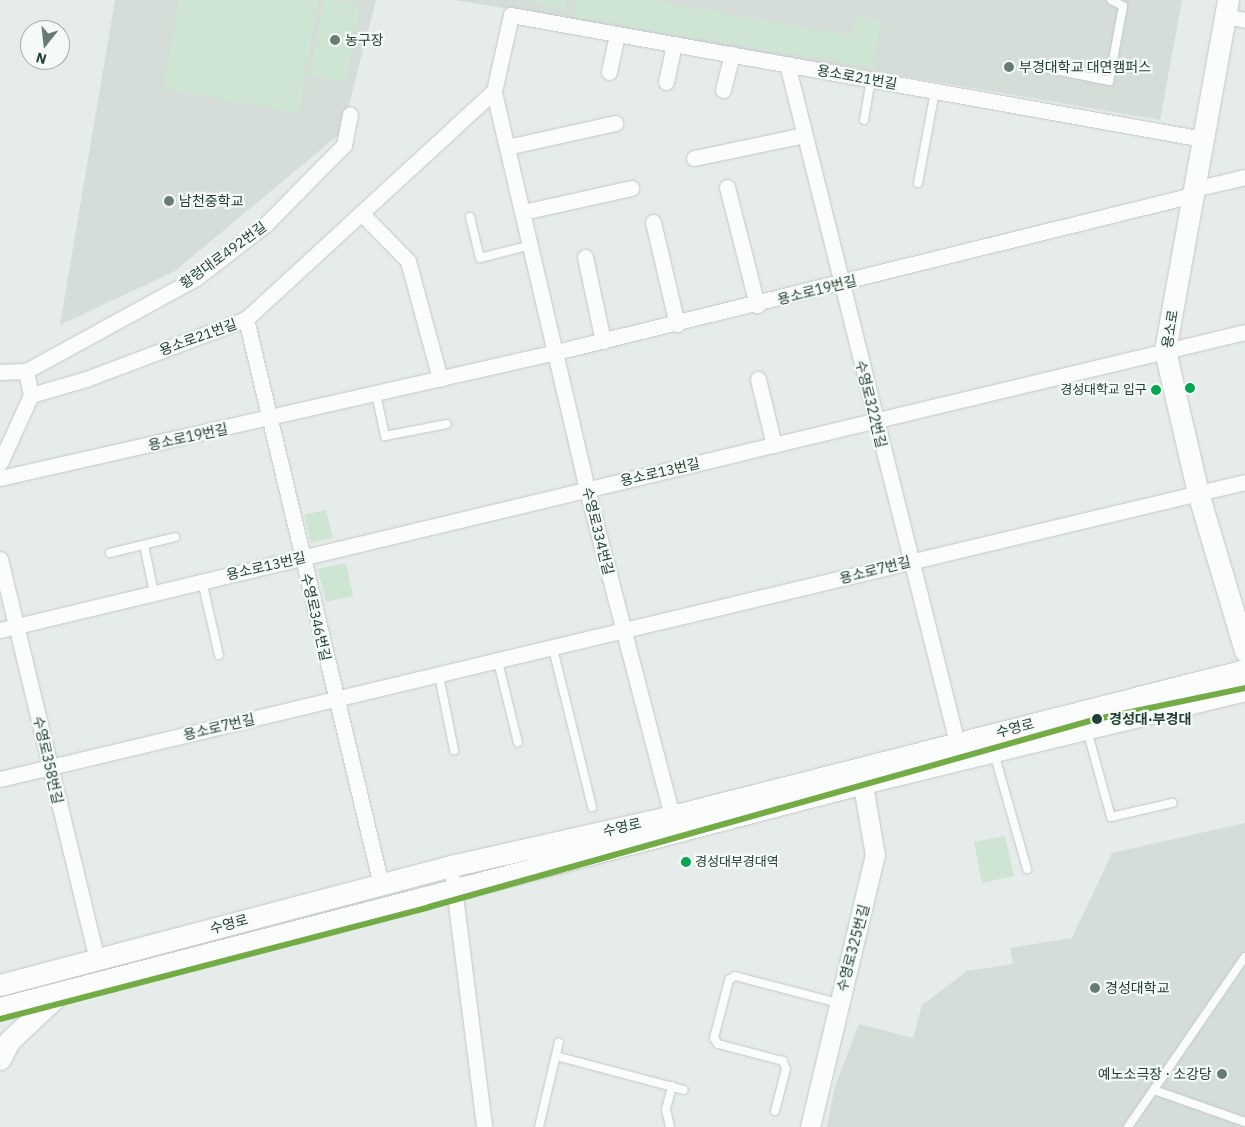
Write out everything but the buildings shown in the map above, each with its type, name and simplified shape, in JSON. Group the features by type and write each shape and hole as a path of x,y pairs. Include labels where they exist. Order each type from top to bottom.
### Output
{"main road":[{"name":"용소로","path":"1232,12 1203,139 1165,351 1198,493 1237,604 1245,651"},
{"name":"수영로","path":"0,985 62,980 455,888 861,775 957,743 1245,670"},
{"name":"수영로","path":"0,1008 62,980 97,960 451,866 861,775 993,751 1245,690"},
{"path":"0,973 62,980"},
{"path":"0,1059 62,980"}],"street":[{"name":"용소로21번길","path":"511,15 1203,139"},
{"name":"수영로334번길","path":"511,15 494,91 587,489 672,816"},
{"path":"609,72 617,34"},
{"path":"666,82 674,44"},
{"path":"723,90 732,54"},
{"name":"수영로322번길","path":"787,64 957,743"},
{"name":"용소로21번길","path":"31,395 246,319 494,91"},
{"name":"황령대로492번길","path":"0,372 26,371 196,278 266,224 344,145 350,115"},
{"path":"507,147 615,124"},
{"path":"694,158 804,135"},
{"name":"용소로19번길","path":"0,478 269,419 757,305 1194,192 1245,177"},
{"path":"727,187 757,305"},
{"path":"523,212 630,188"},
{"path":"361,213 408,261 440,379"},
{"path":"652,222 677,324"},
{"path":"584,257 603,341"},
{"name":"수영로346번길","path":"246,319 335,700 381,885"},
{"name":"용소로13번길","path":"0,630 1245,332"},
{"path":"0,463 31,395 26,371"},
{"path":"758,379 774,445"},
{"name":"용소로7번길","path":"0,779 624,633 911,561 1245,482"},
{"name":"수영로358번길","path":"0,559 97,960"},
{"name":"수영로325번길","path":"810,1127 838,1002 875,855 861,775"},
{"path":"451,866 484,1127"}],"lane":[{"path":"1036,66 1109,81 1123,6 1111,0"},
{"path":"864,120 871,79"},
{"path":"918,183 935,91"},
{"path":"470,217 480,258 531,245"},
{"path":"376,394 385,436 447,424"},
{"path":"110,553 175,537"},
{"path":"144,545 154,593"},
{"path":"202,582 219,655"},
{"path":"553,649 592,807"},
{"path":"498,662 518,743"},
{"path":"439,676 454,750"},
{"path":"1087,728 1111,817 1172,803"},
{"path":"993,751 1027,869"},
{"path":"1128,1127 1244,959"},
{"path":"775,1111 786,1069 783,1061 718,1044 714,1038 729,980 735,976 838,1002"},
{"path":"539,1127 559,1042"},
{"path":"556,1056 684,1090"},
{"path":"670,1127 666,1108 672,1086"},
{"path":"1154,1090 1245,1122"}],"shaded area":[{"name":"남천중학교","path":"115,0 376,0 342,132 175,271 60,325"},
{"name":"부경대학교 대연캠퍼스","path":"455,0 1182,0 1160,120"},
{"name":"경성대학교","path":"1245,823 1245,1127 827,1127 835,1086 859,1024 913,1038 922,1005 967,971 1013,964 1010,948 1072,938 1112,853"}],"green space":[{"path":"179,0 318,0 299,113 164,89"},
{"name":"농구장","path":"324,0 360,4 346,82 310,75"},
{"path":"526,0 566,0 564,10"},
{"path":"576,0 650,0 853,36 856,17 881,21 872,68 574,16"},
{"path":"326,510 333,538 311,543 304,515"},
{"path":"346,563 353,596 326,602 318,569"},
{"path":"1005,836 1014,876 982,883 974,842"}],"transit line":[{"path":"0,1019 429,907 1097,719 1245,688"}],"place":[{"name":"농구장","path":"335,40"},
{"name":"부경대학교 대연캠퍼스","path":"1009,67"},
{"name":"남천중학교","path":"169,201"},
{"name":"경성대학교 입구","path":"1156,390"},
{"name":"경성대·부경대","path":"1097,719"},
{"name":"경성대부경대역","path":"686,862"},
{"name":"경성대학교","path":"1095,988"},
{"name":"예노소극장 · 소강당","path":"1222,1074"}]}
